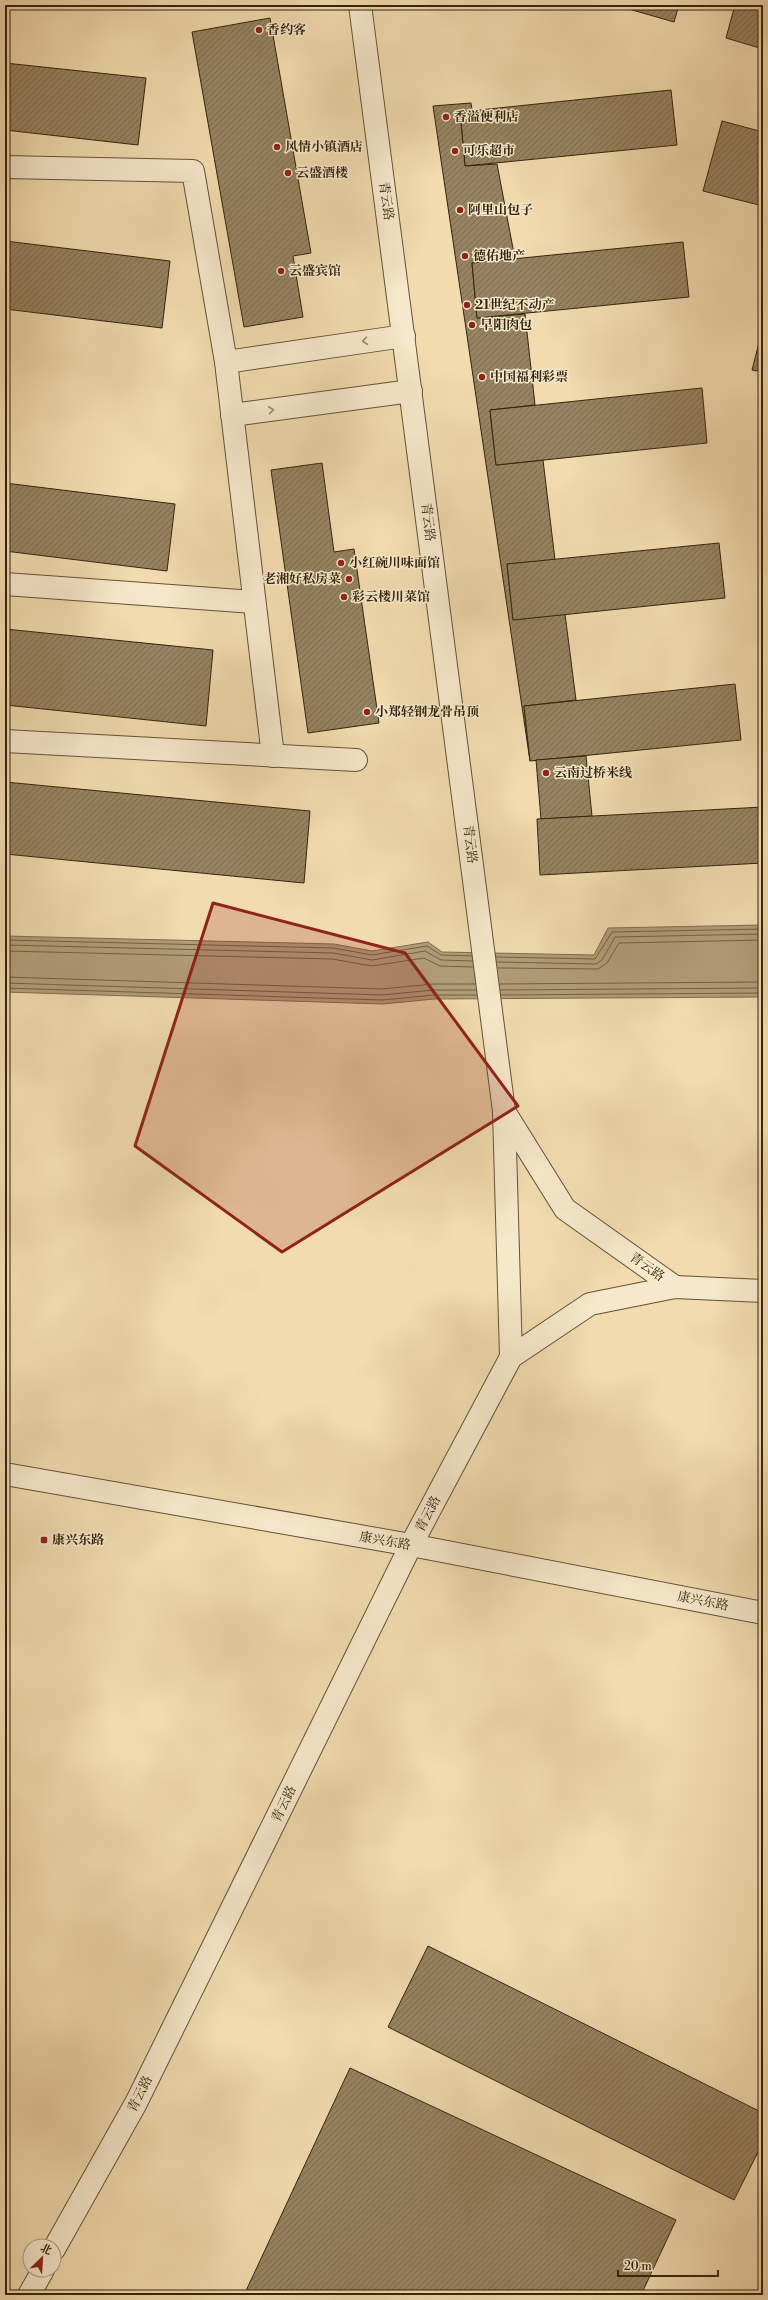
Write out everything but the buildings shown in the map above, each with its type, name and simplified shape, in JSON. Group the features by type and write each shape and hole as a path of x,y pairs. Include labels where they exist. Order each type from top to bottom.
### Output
{"street":[{"name":"青云路","path":"360,5 504,1111 511,1357"},
{"path":"5,167 194,171 226,362 273,756"},
{"path":"226,362 404,336"},
{"path":"232,416 411,391"},
{"path":"5,584 254,602"},
{"path":"5,741 356,760"},
{"name":"青云路","path":"504,1111 566,1209 675,1287"},
{"name":"青云路","path":"61,2238 136,2103 411,1545 511,1357 590,1304 675,1287"},
{"path":"675,1287 763,1291"},
{"name":"康兴东路","path":"5,1474 411,1545 763,1613"},
{"path":"29,2295 39,2278"}],"highlighted area":[{"path":"213,903 405,953 518,1106 282,1252 135,1146"}],"water":[{"path":"763,925 763,997 434,999 383,1004 5,992 5,936 334,944 372,951 428,942 442,952 594,955 608,928"}],"place":[{"name":"香约客","path":"259,30"},
{"name":"香溢便利店","path":"446,117"},
{"name":"风情小镇酒店","path":"277,147"},
{"name":"可乐超市","path":"455,151"},
{"name":"云盛酒楼","path":"288,173"},
{"name":"阿里山包子","path":"460,210"},
{"name":"德佑地产","path":"465,256"},
{"name":"云盛宾馆","path":"281,271"},
{"name":"21世纪不动产","path":"467,305"},
{"name":"早阳肉包","path":"472,325"},
{"name":"中国福利彩票","path":"482,377"},
{"name":"小红碗川味面馆","path":"341,563"},
{"name":"老湘好私房菜","path":"349,579"},
{"name":"彩云楼川菜馆","path":"344,597"},
{"name":"小郑轻钢龙骨吊顶","path":"367,712"},
{"name":"云南过桥米线","path":"546,773"},
{"name":"康兴东路","path":"44,1540"}]}
